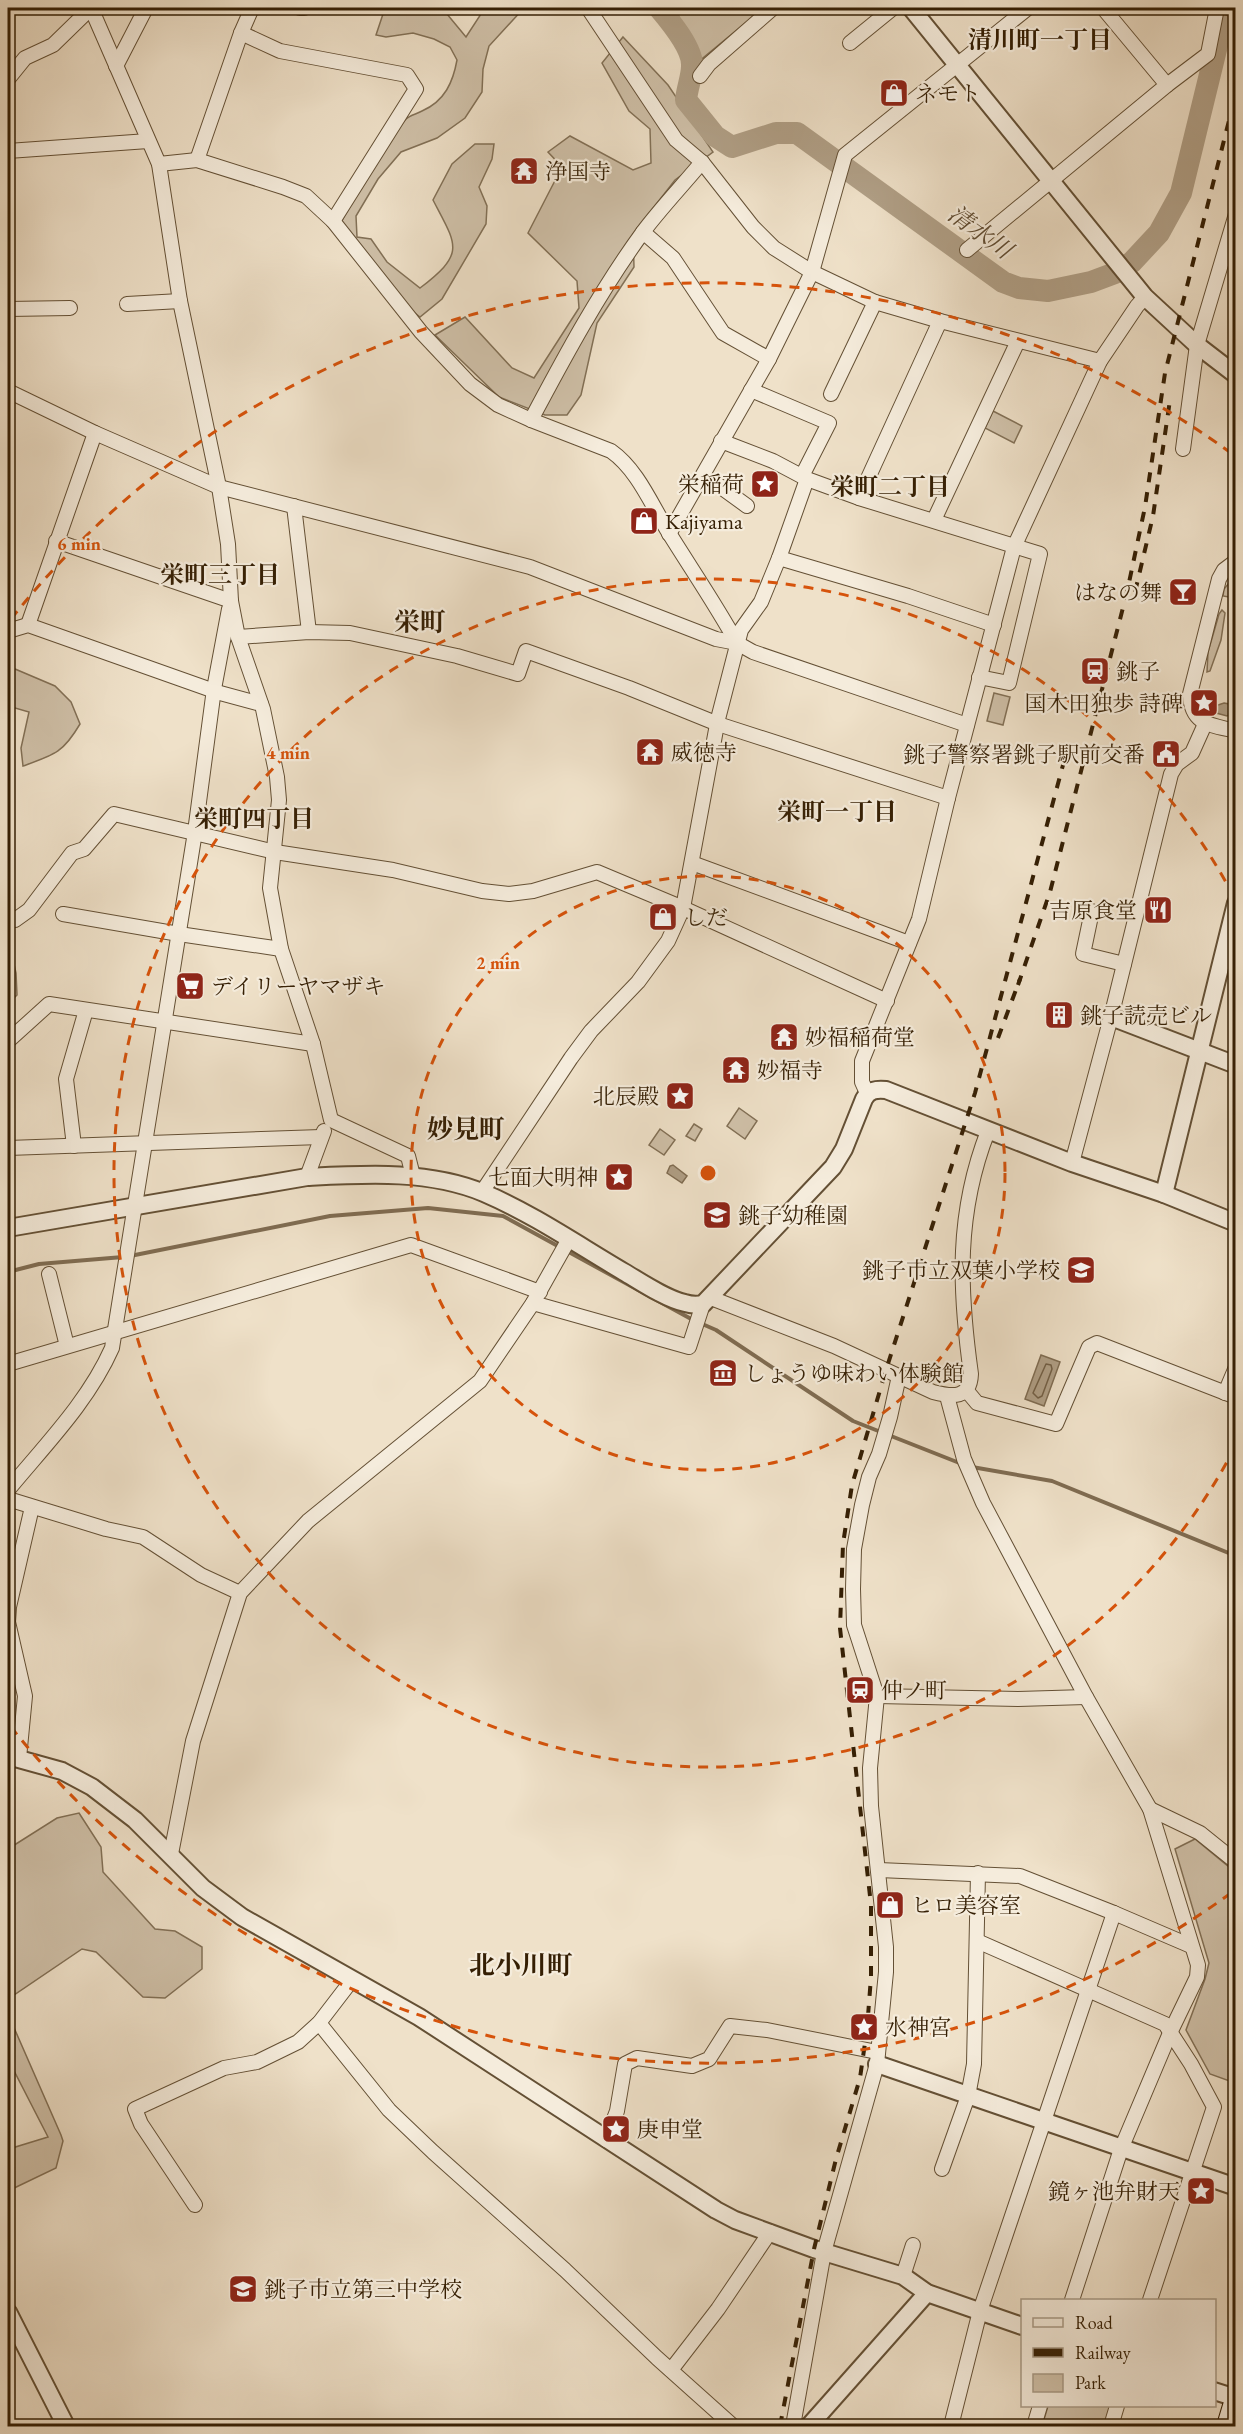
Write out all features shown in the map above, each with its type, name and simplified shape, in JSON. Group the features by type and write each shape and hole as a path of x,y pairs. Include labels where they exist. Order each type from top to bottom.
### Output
{"main road":[{"path":"1227,2427 1235,2397"}],"street":[{"path":"8,79 25,57 53,45 91,8 159,164 180,300 219,487 228,544 231,602 238,637 261,704 277,777 279,800 270,888 281,949 313,1044 331,1120 321,1137 307,1177"},
{"path":"116,66 146,8"},
{"path":"197,160 241,33 252,8"},
{"path":"588,8 676,140 702,162 753,227 774,248 812,272 874,302 1100,361"},
{"path":"850,43 893,8"},
{"path":"911,8 1145,297 1197,345 1236,375"},
{"path":"669,534 769,359 812,272 845,155 1028,8"},
{"path":"1103,8 1167,85"},
{"path":"967,250 1167,85 1208,54 1217,8"},
{"path":"1229,8 1236,9"},
{"path":"700,76 709,64 769,9"},
{"path":"241,33 280,51 407,75 416,89 333,221"},
{"path":"8,151 148,141"},
{"path":"159,164 197,160 283,186 306,196 333,221 421,332 470,384 498,405 611,451 620,458 629,468 737,642"},
{"path":"531,420 570,348 644,232 702,162"},
{"path":"1183,449 1197,345 1236,214"},
{"path":"644,232 673,258 723,333 769,359"},
{"path":"867,1093 862,1082 862,1061 919,920 966,725 1014,547 1100,361 1145,297"},
{"path":"126,304 180,300"},
{"path":"831,394 874,302"},
{"path":"8,309 70,308"},
{"path":"859,498 940,321"},
{"path":"934,520 1018,341"},
{"path":"482,1192 526,1123 591,1031 638,982 668,941 683,908 718,724 737,642 741,630 760,602 779,558 805,477 829,423 751,390"},
{"path":"8,391 95,433 219,487 530,567 716,639 737,642 753,652 966,725"},
{"path":"28,625 95,433"},
{"path":"721,441 859,498 1040,554 1009,684 979,677"},
{"path":"702,478 714,482 747,506"},
{"path":"294,506 309,632"},
{"path":"57,542 231,602"},
{"path":"779,558 908,596 994,625"},
{"path":"1236,561 1224,570 1219,579 1190,694 1190,706 1195,715 1205,724 1236,731"},
{"path":"8,1490 86,1395 105,1363 116,1332 195,832 214,689 231,602"},
{"path":"8,632 28,625 261,704"},
{"path":"238,637 309,632 350,633 457,656 518,674 526,651 628,687 718,724 948,798"},
{"path":"1072,1163 1171,774 1177,764 1192,753 1205,724"},
{"path":"8,916 15,920 29,910 72,853 84,849 114,814 275,852 393,870 482,891 509,894 533,891 597,872 683,908 887,1001"},
{"path":"692,863 909,944"},
{"path":"1164,1194 1236,903"},
{"path":"1092,911 1083,954 1124,964"},
{"path":"63,914 281,949"},
{"path":"8,1041 49,1004 313,1044"},
{"path":"74,1146 66,1079 86,1010"},
{"path":"1111,1017 1236,1065"},
{"path":"8,1364 411,1245 536,1298 689,1347 707,1301 833,1167 844,1149 867,1093 877,1089 886,1090 1072,1163 1164,1194 1236,1223"},
{"path":"331,1120 408,1156 413,1176"},
{"path":"8,1228 231,1188 307,1177 356,1174 413,1176 482,1192 516,1208 636,1279 683,1303 707,1301 834,1346 947,1396 967,1391 971,1383 962,1302 962,1240 978,1158 988,1131"},
{"path":"8,1148 321,1137"},
{"path":"171,1854 193,1741 240,1593 308,1521 480,1381 536,1298 569,1239"},
{"path":"49,1274 67,1346"},
{"path":"967,1391 978,1403 1056,1424 1089,1347 1097,1343 1230,1395 1236,1367"},
{"path":"794,2427 824,2252 877,2058 886,1972 879,1870 871,1806 870,1768 877,1696 854,1625 854,1549 868,1477 879,1454 899,1376"},
{"path":"947,1396 964,1459 973,1481 1086,1697 1150,1809 1198,1965 1197,1977 1170,2033 1121,2149 1073,2299"},
{"path":"8,1499 106,1529 143,1537 201,1575 240,1593"},
{"path":"32,1507 9,1607 8,1622 25,1696 13,1757 62,1771 92,1786 135,1820 203,1888 242,1917 419,2018 716,2210 735,2220 824,2252 903,2276 927,2294 1021,2325"},
{"path":"877,1696 1018,1700 1086,1697"},
{"path":"1150,1809 1200,1833 1236,1862"},
{"path":"879,1870 1020,1876 1114,1912 1191,1946"},
{"path":"942,2169 968,2096 975,2064 978,1873"},
{"path":"951,2427 980,2311 1114,1912"},
{"path":"977,1941 1165,2024 1191,2064 1214,2107 1151,2299"},
{"path":"195,2205 141,2124 135,2109 224,2068 257,2062 298,2042 319,2023 352,1980"},
{"path":"319,2023 389,2110 733,2427"},
{"path":"606,2140 616,2111 625,2064 637,2058 692,2066 709,2060 730,2026 767,2030 877,2058 968,2096 1236,2187"},
{"path":"671,2370 718,2309 771,2232"},
{"path":"903,2276 913,2245"},
{"path":"809,2427 927,2294"},
{"path":"8,2312 66,2427"},
{"path":"1216,2391 1235,2397"},
{"path":"1034,2427 1040,2407"},
{"path":"1112,2427 1117,2407"}],"green space":[{"path":"385,8 442,8 466,37 481,14 482,8 524,8 489,46 483,69 482,92 465,118 437,138 401,152 378,179 356,216 357,237 371,239 387,262 420,288 445,266 451,257 453,248 448,228 433,200 452,164 475,144 494,144 492,159 479,187 487,206 486,224 442,299 420,317 407,307 341,222 396,131 408,118 437,102 447,90 457,60 450,47 434,39 413,33 386,37 376,35"},
{"path":"675,8 759,8 761,10 698,62"},
{"path":"623,37 668,85 713,152 675,180 633,234 634,267 597,323 581,395 567,415 545,415 499,397 435,335 465,317 512,368 534,378 579,308 577,281 528,233 562,167 548,152 570,136 633,170 651,163 650,129 629,111 602,63"},
{"path":"993,411 1022,426 1014,443 985,428"},
{"path":"1235,582 1235,598 1223,596 1224,589 1229,583"},
{"path":"1222,610 1225,613 1221,640 1210,671 1207,672 1208,652"},
{"path":"8,666 55,686 71,702 80,724 57,752 23,766 21,748 29,712 8,706"},
{"path":"994,693 1010,697 1003,725 987,721"},
{"path":"8,938 16,973 17,995 8,1004"},
{"path":"739,1108 757,1121 745,1139 727,1126"},
{"path":"694,1124 702,1129 695,1141 686,1136"},
{"path":"660,1129 675,1140 664,1155 649,1145"},
{"path":"79,1813 101,1847 103,1872 155,1929 175,1931 202,1947 202,1969 165,1998 143,1997 96,1952 82,1949 8,1999 8,1849 57,1818"},
{"path":"1195,1839 1235,1872 1235,2083 1210,2074 1186,2030 1209,1963 1175,1849"},
{"path":"8,2014 63,2141 56,2168 8,2191 8,2142 12,2148 48,2137 8,2059"},
{"path":"1048,2407 1111,2407 1105,2426 1042,2426"}],"water":[{"path":"1224,703 1229,704 1230,714 1227,716 1209,708"},
{"path":"673,1165 687,1176 682,1183 667,1173"},
{"path":"1041,1355 1060,1362 1044,1406 1025,1399"}],"waterway":[{"name":"清水川","path":"659,8 689,52 692,70 686,100 715,136 732,147 776,133 797,133 1003,282 1019,288 1048,291 1091,282 1115,273 1132,262 1159,233 1181,193 1222,25"},
{"path":"130,1256 330,1216 428,1208 503,1216 693,1320"},
{"path":"8,1272 39,1264 123,1257"},
{"path":"700,1323 716,1330 853,1421 962,1464"},
{"path":"972,1467 1052,1481 1236,1556"}],"railway":[{"path":"1018,985 1050,892 1127,592 1145,507 1165,373 1236,93"},
{"path":"1135,592 1153,516 1170,400"},
{"path":"780,2426 814,2249 836,2159 860,2078 871,1977 871,1905 840,1628 843,1544 852,1485 886,1370 975,1093 1063,765"},
{"path":"998,1038 1020,979"}],"place":[{"name":"ネモト","path":"894,93"},
{"name":"浄国寺","path":"524,171"},
{"name":"栄稲荷","path":"765,484"},
{"name":"Kajiyama","path":"644,521"},
{"name":"はなの舞","path":"1183,592"},
{"name":"銚子","path":"1095,671"},
{"name":"国木田独歩 詩碑","path":"1204,703"},
{"name":"威徳寺","path":"650,752"},
{"name":"銚子警察署銚子駅前交番","path":"1166,754"},
{"name":"吉原食堂","path":"1158,910"},
{"name":"しだ","path":"663,917"},
{"name":"デイリーヤマザキ","path":"190,986"},
{"name":"銚子読売ビル","path":"1059,1015"},
{"name":"妙福稲荷堂","path":"784,1037"},
{"name":"妙福寺","path":"736,1070"},
{"name":"北辰殿","path":"680,1096"},
{"name":"七面大明神","path":"619,1177"},
{"name":"銚子幼稚園","path":"717,1215"},
{"name":"銚子市立双葉小学校","path":"1081,1270"},
{"name":"しょうゆ味わい体験館","path":"723,1373"},
{"name":"仲ノ町","path":"860,1690"},
{"name":"ヒロ美容室","path":"890,1905"},
{"name":"水神宮","path":"864,2027"},
{"name":"庚申堂","path":"616,2129"},
{"name":"鏡ヶ池弁財天","path":"1201,2191"},
{"name":"銚子市立第三中学校","path":"243,2289"}],"district":[{"name":"清川町一丁目","path":"1040,40"},
{"name":"栄町二丁目","path":"890,487"},
{"name":"栄町三丁目","path":"220,575"},
{"name":"栄町","path":"420,622"},
{"name":"栄町一丁目","path":"837,812"},
{"name":"栄町四丁目","path":"254,819"},
{"name":"妙見町","path":"466,1129"},
{"name":"北小川町","path":"521,1965"}]}
